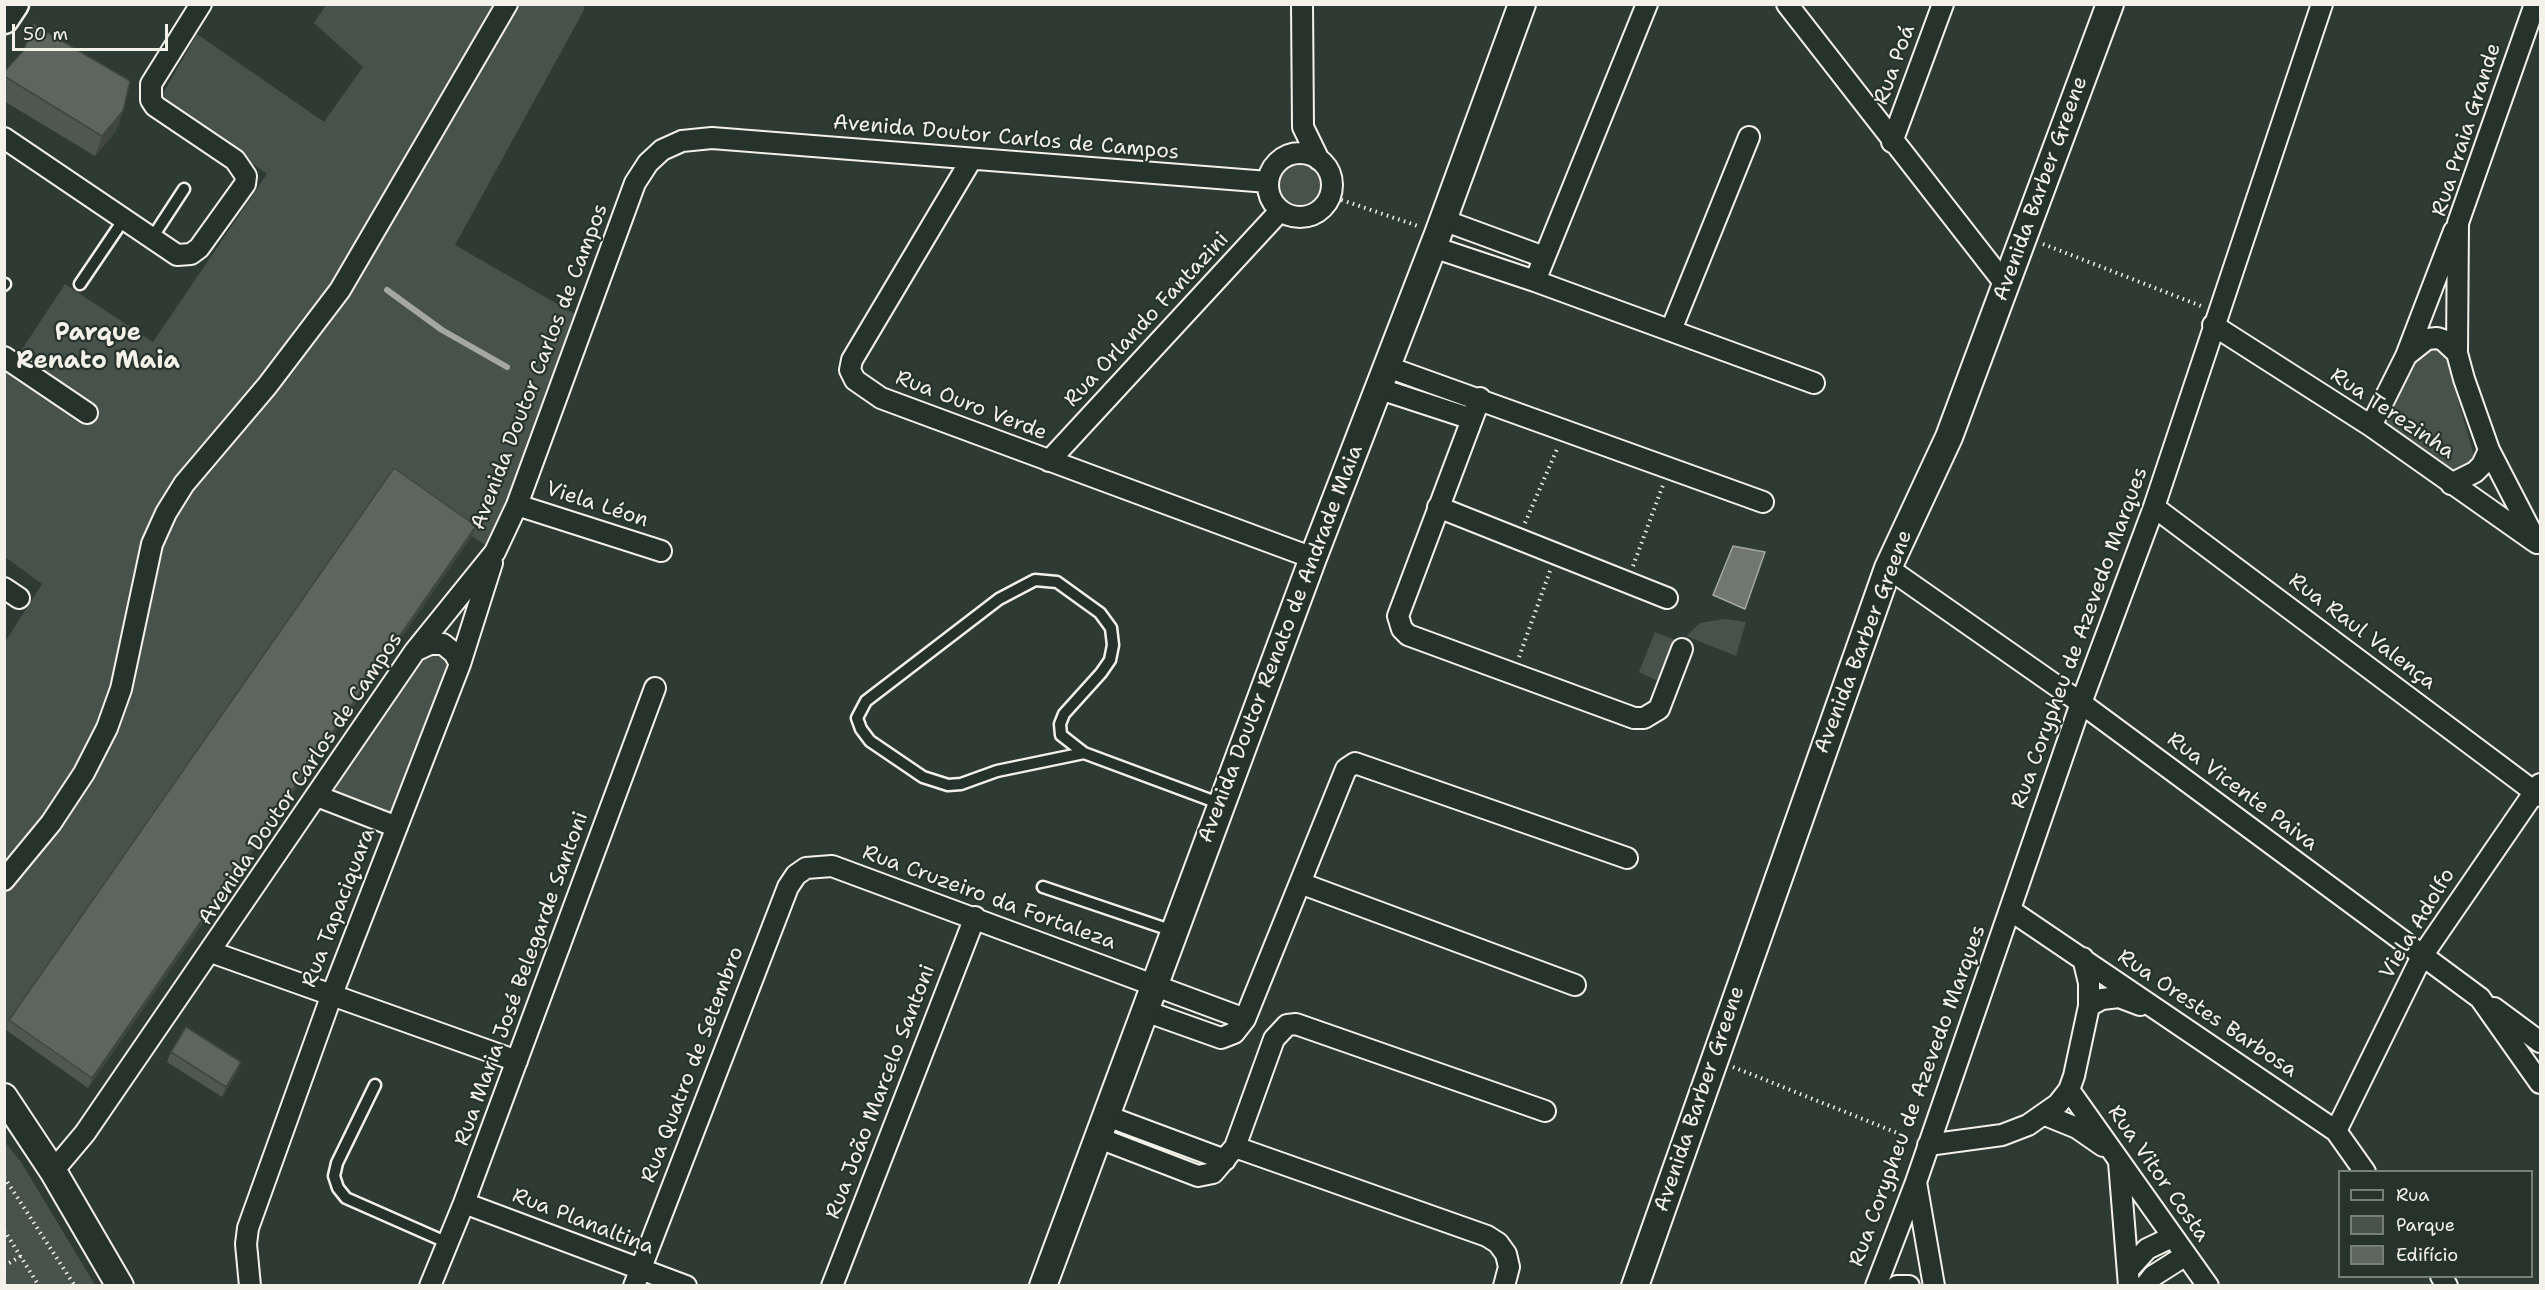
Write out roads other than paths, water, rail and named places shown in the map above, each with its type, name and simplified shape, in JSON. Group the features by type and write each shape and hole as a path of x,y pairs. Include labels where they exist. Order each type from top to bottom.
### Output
{"main road":[{"path":"4,19 14,4"}],"street":[{"path":"4,138 177,255 191,254 199,248 245,184 246,176 235,160 155,106 151,100 151,84 201,4"},
{"path":"4,880 51,823 84,773 106,728 121,689 152,544 166,513 184,484 267,386 340,290 507,4"},
{"path":"1302,4 1304,127 1319,160 1331,176 1330,196 1326,206 1309,216 1289,216 1280,211 1269,193 1269,174 1304,127"},
{"name":"Avenida Doutor Renato de Andrade Maia","path":"1043,1286 1173,931 1381,377 1438,234 1522,4"},
{"path":"1535,281 1647,4"},
{"path":"1787,4 1892,142 2006,285"},
{"name":"Rua Poá","path":"1892,142 1943,4"},
{"name":"Avenida Barber Greene","path":"1635,1286 1713,1059 1888,568 1949,437 2110,4"},
{"name":"Rua Corypheu de Azevedo Marques","path":"1876,1286 1916,1182 2081,703 2154,507 2322,4"},
{"name":"Rua Praia Grande","path":"2535,4 2458,223 2457,353 2489,450 2539,545"},
{"path":"1671,330 1749,137"},
{"name":"Avenida Doutor Carlos de Campos","path":"54,1161 85,1133 212,952 415,651 495,552 517,505 635,183 648,163 662,150 682,141 712,138 1268,182"},
{"path":"1279,161 1298,153 1319,160"},
{"name":"Rua Ouro Verde","path":"971,160 852,360 850,370 860,385 881,398 1313,558"},
{"name":"Rua Orlando Fantazini","path":"1049,461 1280,211"},
{"path":"2371,426 2406,356 2458,223"},
{"path":"1438,234 1544,257"},
{"path":"1438,234 1535,281 1814,384"},
{"name":"Rua Terezinha","path":"2216,319 2539,545"},
{"path":"2406,356 2427,339 2437,338 2443,340 2457,353"},
{"path":"4,357 87,413"},
{"path":"1381,377 1480,398 1763,502"},
{"path":"1381,377 1472,419"},
{"path":"1480,398 1398,616 1398,623 1408,635 1514,672 1634,718 1644,718 1659,709 1682,649"},
{"path":"2451,484 2475,472 2482,465 2489,450"},
{"name":"Viela Léon","path":"517,505 661,551"},
{"path":"1438,507 1628,580 1667,598"},
{"name":"Rua Raul Valença","path":"2154,507 2539,790"},
{"name":"Rua Tapaciquara","path":"250,1286 248,1228 331,997 460,664 495,552"},
{"name":"Rua Vicente Paiva","path":"1888,568 2081,703 2480,998 2541,1083"},
{"path":"415,651 430,644 443,644 454,653 460,664"},
{"name":"Rua Maria José Belegarde Santoni","path":"430,1286 464,1203 655,688"},
{"path":"1145,1011 1221,1038 1234,1033 1245,1019 1346,769 1355,763 1627,858"},
{"name":"Viela Adolfo","path":"2336,1131 2422,956 2539,790"},
{"path":"317,796 397,827"},
{"name":"Rua Cruzeiro da Fortaleza","path":"806,868 832,866 975,917 1245,1019"},
{"name":"Rua Quatro de Setembro","path":"637,1278 788,886 796,875 806,868"},
{"path":"1300,883 1575,985"},
{"name":"Rua Orestes Barbosa","path":"2010,910 2336,1131 2364,1170"},
{"name":"Rua João Marcelo Santoni","path":"832,1286 975,917"},
{"path":"212,952 331,997 517,1061"},
{"path":"1928,1145 2002,1135 2028,1125 2045,1115 2069,1090 2089,1006 2089,983 2083,958"},
{"path":"2089,1006 2102,999 2119,996 2164,1014"},
{"path":"2480,998 2541,1042"},
{"path":"1103,1127 1198,1176 1213,1173 1230,1153 1274,1039 1287,1025 1296,1024 1545,1111"},
{"name":"Rua Vitor Costa","path":"2069,1090 2208,1286"},
{"path":"4,1097 54,1161 120,1286"},
{"path":"2045,1115 2078,1128 2116,1157 2128,1278"},
{"path":"1230,1153 1487,1236 1498,1243 1506,1254 1509,1267 1504,1286"},
{"path":"1916,1182 1934,1286"},
{"name":"Rua Planaltina","path":"464,1203 637,1278 686,1286"},
{"path":"2128,1278 2146,1249 2172,1237"},
{"path":"2145,1286 2153,1276 2186,1255"},
{"path":"1897,1286 1909,1286"}],"lane":[{"path":"152,238 184,189"},
{"path":"80,284 124,219"},
{"path":"1084,753 997,771 961,784 948,785 923,777 870,741 861,729 857,718 866,701 999,598 1035,580 1057,582 1100,613 1111,628 1113,645 1110,660 1064,714 1060,724 1061,735 1084,753 1221,804"},
{"path":"1043,887 1173,931"},
{"path":"375,1085 337,1162 334,1176 338,1188 346,1198 448,1243"}],"waterway":[{"path":"387,290 442,330 507,367"}],"district":[{"name":"Parque Renato Maia","path":"98,348"}]}
